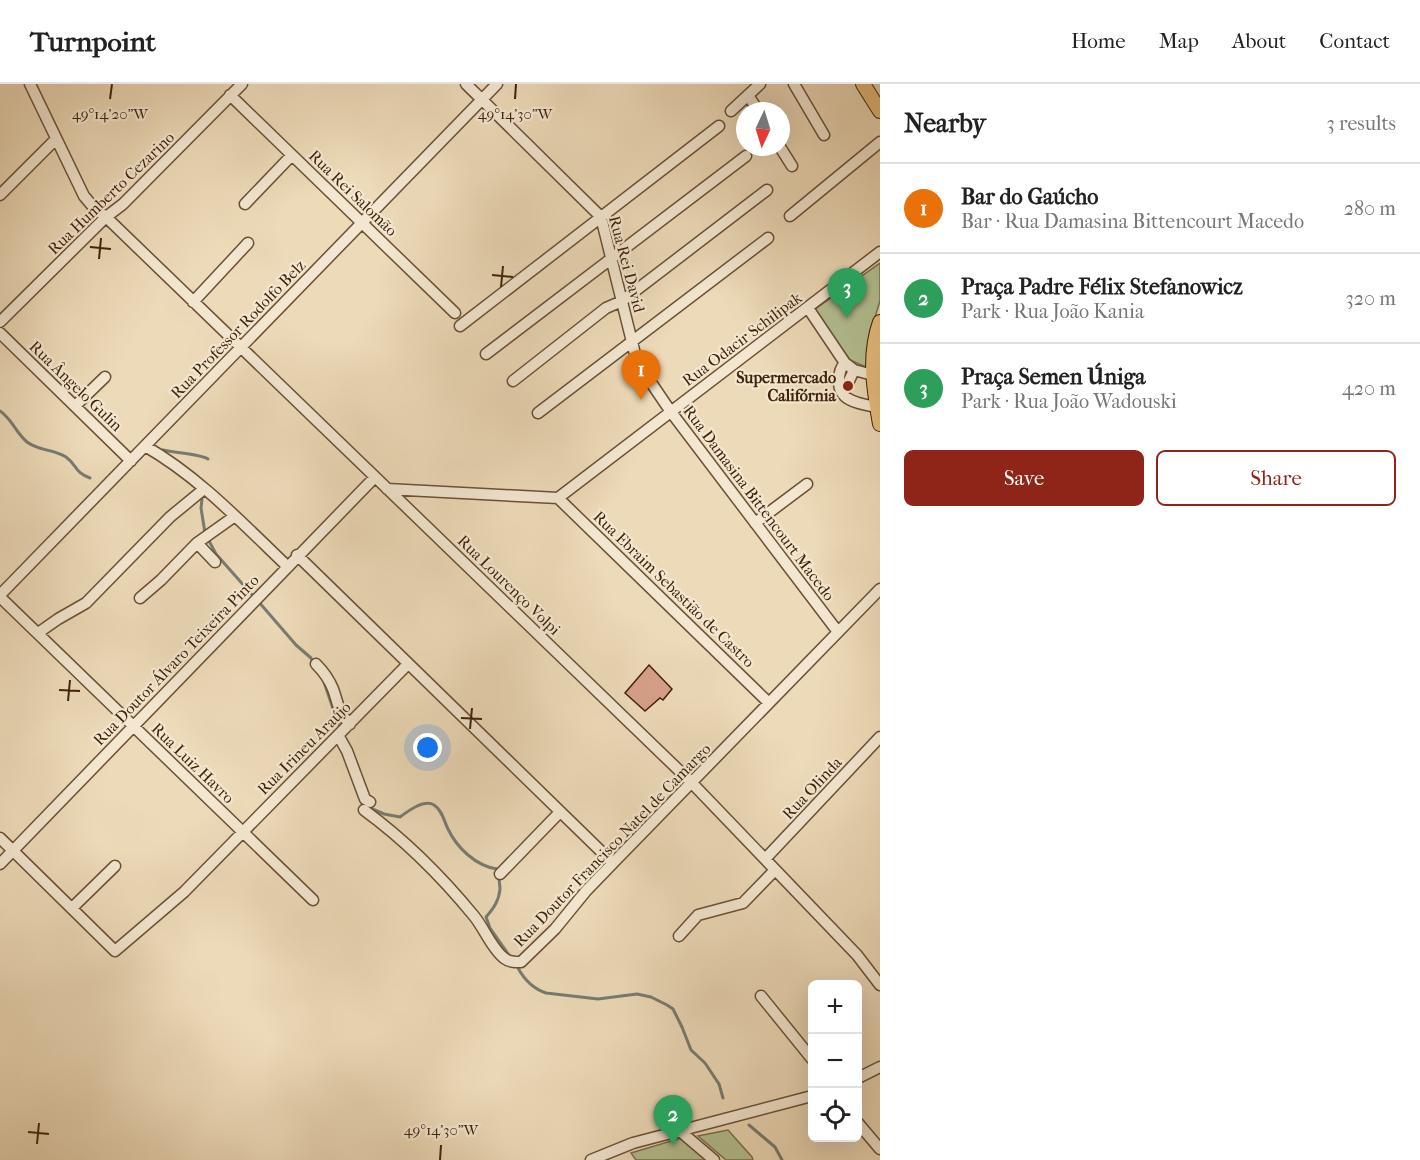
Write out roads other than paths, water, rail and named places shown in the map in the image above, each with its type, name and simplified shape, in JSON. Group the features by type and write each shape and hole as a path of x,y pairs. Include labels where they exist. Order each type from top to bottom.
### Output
{"main road":[{"path":"863,84 880,111"},
{"path":"880,322 874,343 873,375 880,424"}],"street":[{"name":"Rua Lourenço Volpi","path":"30,84 84,196 94,209 106,217 692,782 857,955 880,985"},
{"name":"Rua Humberto Cezarino","path":"0,322 106,217 123,204 242,84"},
{"name":"Rua Rei David","path":"466,84 601,217 637,362"},
{"name":"Rua Professor Rodolfo Belz","path":"0,596 497,84"},
{"path":"731,111 760,84"},
{"path":"794,84 824,135"},
{"path":"748,95 752,102"},
{"name":"Rua Rei Salomão","path":"230,96 455,313"},
{"path":"460,326 718,126"},
{"path":"0,195 56,138"},
{"path":"790,216 880,142"},
{"path":"245,204 292,155"},
{"path":"486,354 746,156"},
{"path":"786,156 792,166"},
{"path":"513,381 606,308 622,301 766,190"},
{"path":"538,412 768,238"},
{"path":"193,302 248,243"},
{"name":"Rua Odacir Schilipak","path":"558,498 880,252"},
{"path":"808,308 845,363 854,370 873,375"},
{"name":"Rua Ângelo Gulin","path":"0,333 131,461"},
{"name":"Rua Damasina Bittencourt Macedo","path":"637,362 671,412 838,632"},
{"path":"845,363 839,374 838,386 843,393 854,402 879,406"},
{"path":"843,393 854,370"},
{"path":"75,406 105,377"},
{"path":"145,446 178,466 287,566"},
{"name":"Rua Doutor Álvaro Teixeira Pinto","path":"0,864 375,477"},
{"path":"755,523 807,484"},
{"path":"38,633 58,618 86,603 170,517 204,489"},
{"path":"387,489 558,498"},
{"name":"Rua Ebraim Sebastião de Castro","path":"558,498 769,703"},
{"path":"140,598 197,543 235,516"},
{"path":"197,543 214,562"},
{"path":"297,555 613,863"},
{"name":"Rua Doutor Francisco Natel de Camargo","path":"338,735 347,751 367,806 480,922 499,954 509,961 521,962 555,929 586,891 880,589"},
{"name":"Rua Luiz Havro","path":"0,596 313,900"},
{"path":"316,664 324,672 333,688 340,713 350,724"},
{"name":"Rua Irineu Araújo","path":"72,908 115,951 184,892 408,664"},
{"name":"Rua Olinda","path":"765,859 880,738"},
{"path":"500,874 560,812"},
{"path":"0,838 72,908 115,866"},
{"path":"679,936 698,915 743,903 775,870"},
{"path":"761,996 808,1053"},
{"path":"862,1076 880,1067"},
{"path":"591,1160 619,1147 808,1097"},
{"path":"862,1128 880,1149"},
{"path":"680,1131 714,1160"}],"waterway":[{"path":"0,411 27,442 66,457 78,471 90,478"},
{"path":"163,450 208,459"},
{"path":"202,499 205,533"},
{"path":"208,539 216,554 254,597"},
{"path":"258,601 296,645 311,658 313,663"},
{"path":"324,682 339,726"},
{"path":"370,808 400,817 421,805 434,805 462,849 475,860 497,869 500,874 500,889 495,904 486,917 490,928 511,958"},
{"path":"518,968 530,983 546,993 598,999 637,994 651,997 667,1005 673,1009 691,1050 705,1063 719,1084 723,1098"},
{"path":"749,1125 775,1147 782,1160"}],"place":[{"name":"Praça Semen Úniga","path":"847,318"},
{"name":"Supermercado Califórnia","path":"848,386"},
{"name":"Bar do Gaúcho","path":"641,400"},
{"name":"Praça Padre Félix Stefanowicz","path":"673,1145"}]}
